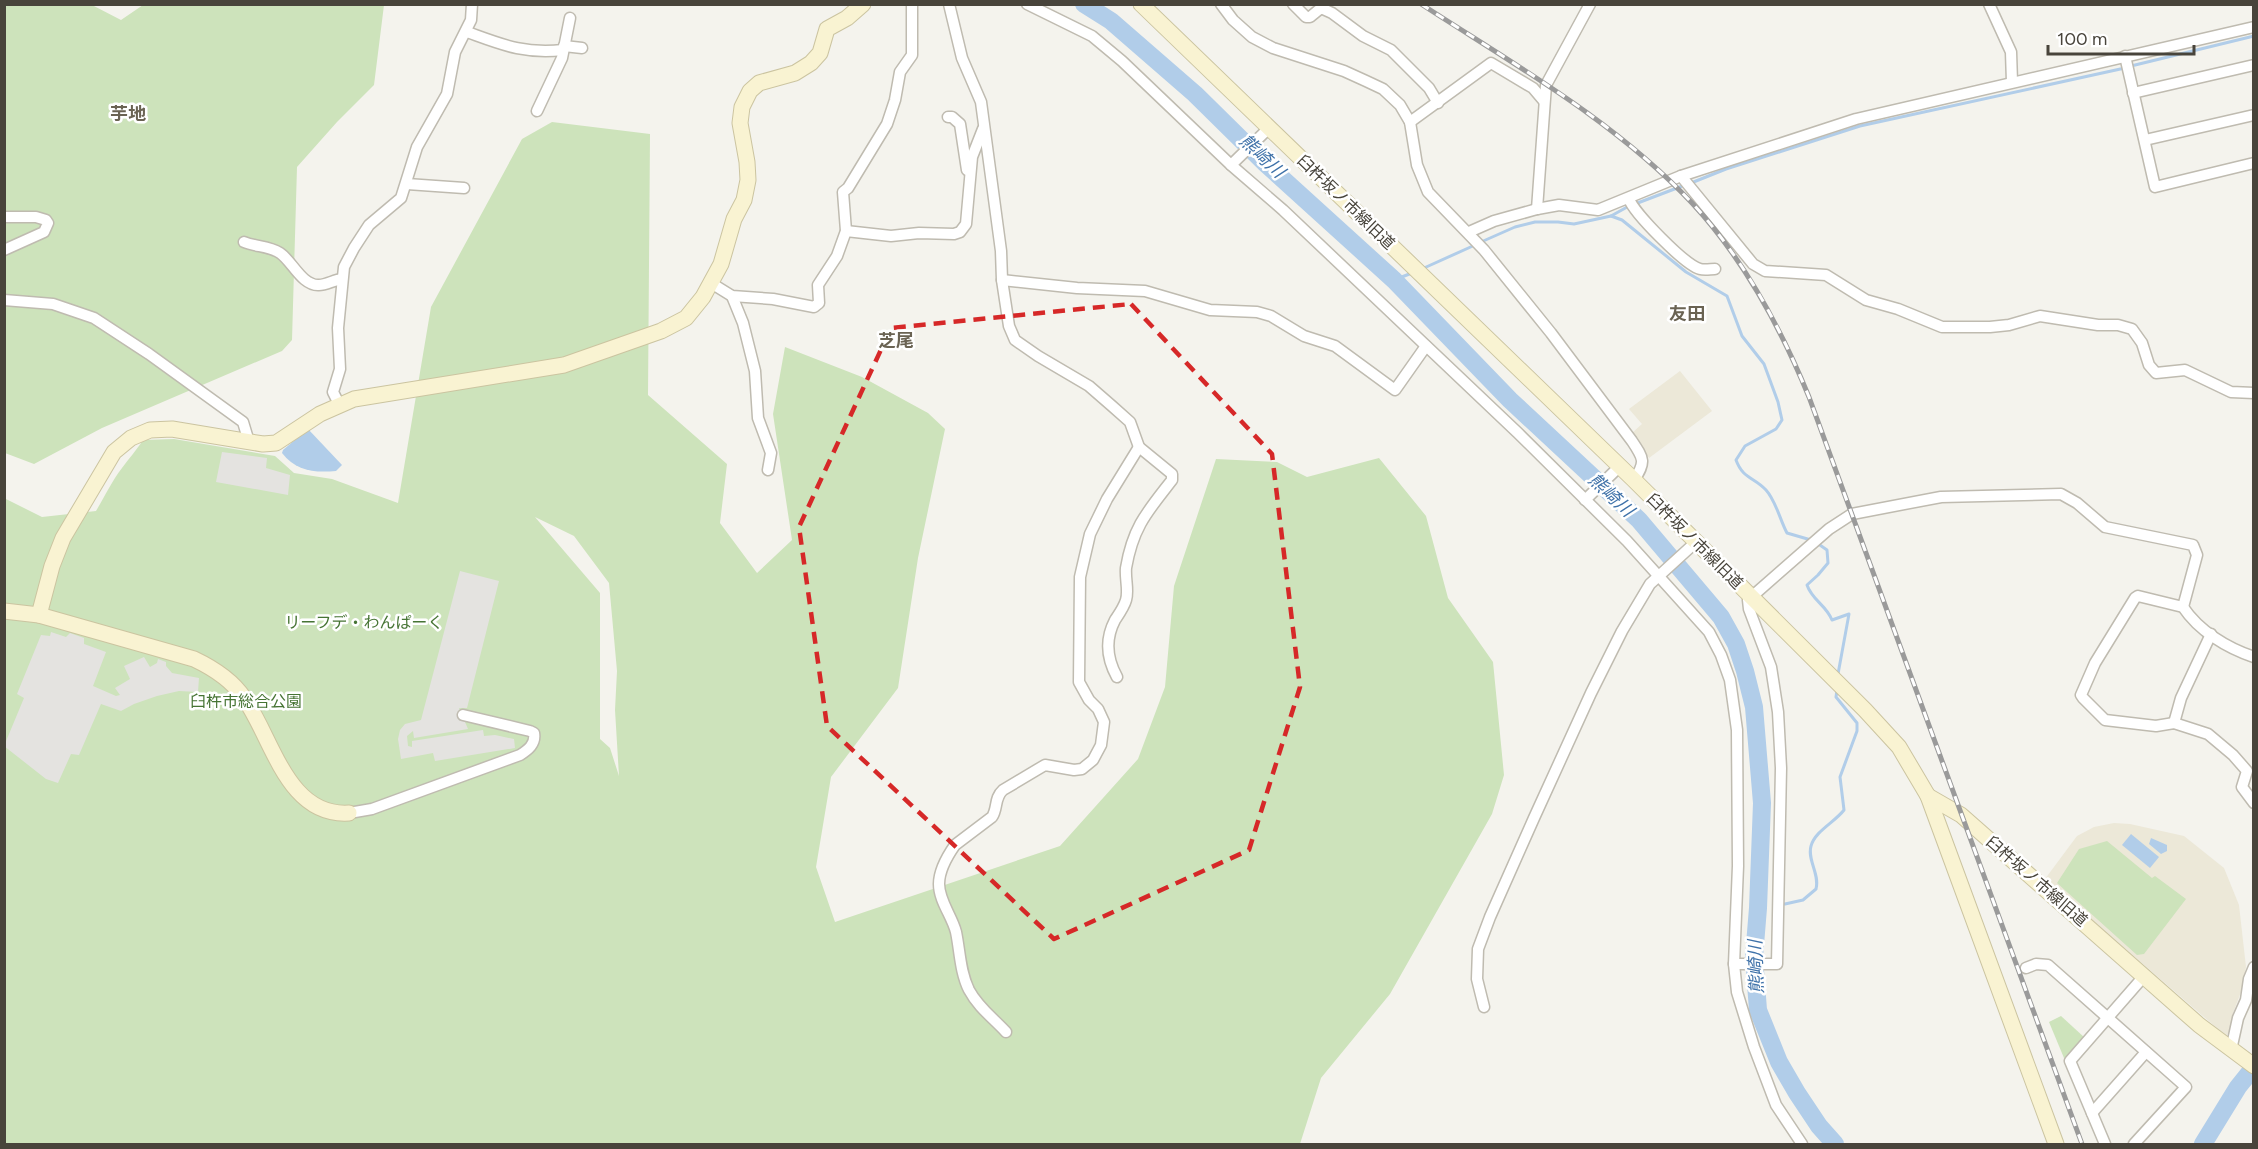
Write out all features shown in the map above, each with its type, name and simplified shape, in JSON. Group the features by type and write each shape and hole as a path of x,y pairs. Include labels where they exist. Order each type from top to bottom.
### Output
{"street":[{"path":"340,406 333,392 340,369 338,328 345,267 369,225 401,198 417,147 447,94 455,52 467,32 471,20 472,4"},
{"path":"39,615 52,566 63,538 114,452 131,438 150,430 172,429 263,444 276,443 320,414 354,399 564,365 678,324 694,310 711,283 725,254 734,219 744,200 748,180 740,123 742,107 750,91 759,83 795,73 811,63 820,53 828,29 848,18 863,4"},
{"path":"711,283 732,296 773,298 816,306 819,303 818,285 837,255 846,231 843,192 848,188 887,124 895,100 900,72 912,53 912,4"},
{"path":"949,4 962,58 981,102 1001,251 1002,280 1009,326 1015,340 1089,386 1130,422 1139,447 1172,474 1172,480 1138,525 1131,543 1125,577 1127,600 1110,632 1108,643 1111,666 1117,677"},
{"path":"1027,4 1092,36 1122,61 1587,498 1709,632 1726,666 1734,695 1739,773 1735,964 1737,992 1754,1047 1776,1105 1802,1144"},
{"name":"臼杵坂ノ市線旧道","path":"1141,4 1267,130 1427,280 1617,469 1634,480 1692,545 1750,596 1842,687 1899,747 1929,796 1961,815 2235,1053 2253,1066"},
{"path":"1221,4 1233,20 1252,37 1273,48 1344,71 1383,89 1400,105 1410,122 1417,165 1428,192 1471,234 1551,333 1632,441 1643,461 1642,468 1634,480"},
{"path":"1293,4 1306,17 1310,17 1321,8 1332,13 1363,36 1392,50 1429,88 1438,103"},
{"path":"1537,209 1546,85 1590,4"},
{"path":"1989,4 2011,52 2012,82"},
{"path":"537,111 562,58 570,18"},
{"path":"1471,234 1494,221 1537,209 1559,205 1598,210 1630,203 1856,119 2012,82 2126,62 2253,27"},
{"path":"467,32 527,51 582,48"},
{"path":"2126,62 2155,187 2253,163"},
{"path":"1410,122 1491,63 1533,88 1544,101"},
{"path":"2133,93 2253,64"},
{"path":"2145,140 2253,115"},
{"path":"948,117 952,117 960,124 970,179"},
{"path":"846,231 891,236 960,232 966,224 975,147 983,129"},
{"path":"1232,164 1267,130"},
{"path":"1685,181 1753,264 1765,272 1826,275 1866,300 1898,309 1942,327 2009,325 2040,316 2098,325 2118,325 2132,329 2142,343 2149,365 2156,373 2185,370 2231,392 2253,393"},
{"path":"407,184 464,188"},
{"path":"1630,203 1645,222 1687,260 1700,269 1715,269"},
{"path":"4,217 36,217 48,223 44,232 4,250"},
{"path":"244,242 275,250 287,259 302,277 316,285 342,279"},
{"path":"1002,280 1077,288 1145,291 1210,310 1257,312 1271,316 1304,336 1335,346 1395,390 1426,346"},
{"path":"732,296 743,323 754,370 758,418 771,453 768,470"},
{"path":"4,300 53,304 93,318 149,354 243,423 249,442"},
{"path":"1006,1032 985,1012 969,990 956,933 939,883 955,845 992,817 998,794 1045,765 1074,770 1083,769 1093,760 1101,744 1104,722 1098,709 1089,700 1079,682 1080,577 1090,534 1107,499 1139,447"},
{"path":"1587,498 1617,469"},
{"path":"1735,964 1778,964 1781,768 1778,712 1771,667 1748,603 1750,596 1810,545 1852,514 1914,501 1941,497 2061,494 2077,503 2105,527 2193,545 2197,555 2183,607"},
{"path":"1484,1007 1477,979 1478,949 1490,916 1591,693 1622,631 1650,584 1692,545"},
{"path":"2253,657 2227,646 2189,616 2183,607 2138,596 2095,663 2082,695 2105,720 2156,726 2174,723 2208,734 2233,755 2247,771 2242,788 2253,803"},
{"path":"4,612 39,615 194,659 207,665 223,676 244,697 290,782 300,795 327,812 349,813 372,809 520,755 531,747 534,733 530,731 463,715"},
{"path":"2174,723 2181,698 2211,634"},
{"path":"1929,796 2056,1144"},
{"path":"2026,968 2036,964 2048,965 2186,1087 2134,1144"},
{"path":"2235,1053 2238,1018 2247,999 2253,967"},
{"path":"2106,1144 2070,1061 2145,975"},
{"path":"2092,1113 2146,1052"}],"highlighted area":[{"path":"1131,304 1272,454 1300,687 1249,850 1054,939 827,726 799,527 891,328"}],"shaded area":[{"path":"1680,371 1712,411 1649,458 1632,433 1642,424 1629,409"},
{"path":"222,452 267,458 266,468 290,475 288,495 216,482"},
{"path":"460,571 499,581 467,708 459,708 468,729 414,738 413,731 407,736 408,746 412,747 412,741 483,730 484,736 495,735 514,739 515,748 435,761 433,753 401,759 398,739 400,730 405,724 421,720"},
{"path":"51,632 66,637 70,633 84,638 84,644 106,652 93,686 116,696 120,695 115,688 130,679 124,666 144,657 150,667 157,663 158,659 166,662 166,666 172,673 199,678 198,692 179,691 157,696 121,711 101,704 79,755 71,754 58,783 46,779 4,746 24,698 17,694 41,635 50,636"},
{"path":"2114,823 2130,824 2184,836 2224,868 2239,905 2246,967 2241,992 2233,1013 2232,1029 2226,1036 2045,879 2077,836 2094,827"}],"green space":[{"path":"11,4 92,5 121,20 143,5 384,5 374,85 297,167 292,340 282,351 102,428 34,464 5,453 4,7"},
{"path":"552,122 650,134 648,395 727,464 720,523 757,573 792,540 773,414 785,347 862,377 928,413 945,429 918,558 898,688 831,777 816,867 835,922 1060,846 1138,759 1165,687 1174,586 1216,459 1277,462 1307,477 1379,458 1426,516 1448,598 1493,662 1504,775 1492,814 1390,994 1321,1078 1300,1144 5,1144 4,498 42,517 96,511 115,478 143,440 174,439 275,456 294,473 332,479 398,503 431,307 522,139","holes":["535,517 574,536 609,583 617,671 615,710 619,776 610,748 600,739 600,593"]},
{"path":"2107,841 2152,878 2155,876 2186,899 2144,954 2137,955 2057,883 2079,849"},
{"path":"2061,1016 2085,1038 2068,1057 2064,1058 2049,1022"}],"water":[{"path":"308,429 342,465 336,471 306,470 293,464 282,453"},
{"path":"2131,834 2159,857 2150,868 2122,845"},
{"path":"2151,838 2167,845 2167,851 2161,854 2149,844"}],"waterway":[{"name":"熊崎川","path":"1084,4 1111,21 1195,94 1265,163 1394,280 1510,400 1639,520 1721,617 1736,644 1754,707 1762,803 1754,957 1758,1010 1779,1062 1819,1126 1835,1144"},
{"path":"2131,66 2254,36"},
{"path":"1691,183 1726,169 1860,126 2125,68"},
{"path":"1635,204 1685,185"},
{"path":"1481,242 1515,227 1535,222 1574,224 1611,216 1629,206"},
{"path":"1611,216 1622,220 1686,272 1727,296 1742,336 1764,364 1782,420 1776,429 1745,446 1736,460 1742,471 1769,494 1787,533 1811,540"},
{"path":"1424,268 1475,245"},
{"path":"1394,280 1412,273"},
{"path":"1817,543 1827,550 1828,563 1807,585 1809,590 1832,620 1849,614 1838,674"},
{"path":"1785,904 1803,900 1816,889 1811,846 1821,831 1844,810 1840,777 1857,731 1857,723 1836,697 1837,690"},
{"name":"熊崎川","path":"2203,1144 2238,1087 2254,1067"}],"railway":[{"path":"1421,4 1563,96 1597,120 1662,173 1711,225 1759,294 1786,345 1809,397 2082,1144"}],"district":[{"name":"芋地","path":"128,114"},
{"name":"友田","path":"1687,314"},
{"name":"芝尾","path":"896,341"}],"park label":[{"name":"リーフデ・わんぱーく","path":"364,622"},
{"name":"臼杵市総合公園","path":"246,701"}]}
